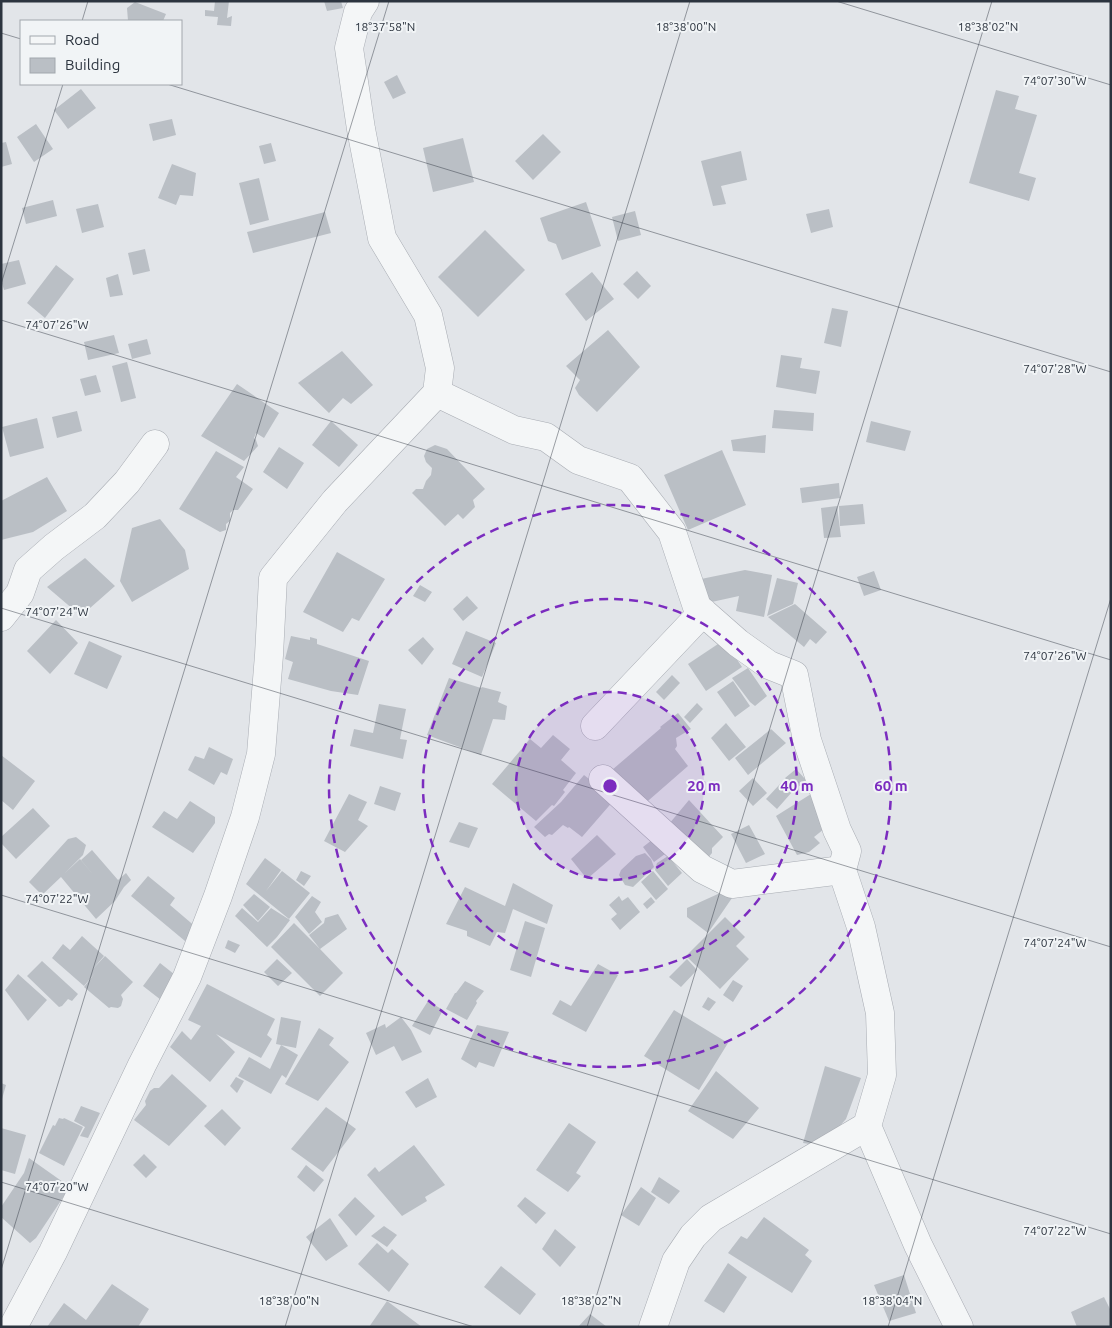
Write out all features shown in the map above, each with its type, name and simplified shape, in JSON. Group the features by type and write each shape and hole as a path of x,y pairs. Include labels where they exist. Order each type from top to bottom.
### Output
{"street":[{"path":"13,1327 53,1252 142,1065 187,976 218,896 245,817 261,754 273,578 335,501 437,393 440,368 428,315 382,238 361,129 349,48 358,12 365,1"},
{"path":"437,393 514,430 546,437 578,460 630,478 672,532 697,607 738,643 769,665 794,675 807,740 837,830 847,851 842,870 861,926 880,1013 882,1075 867,1126 918,1246 959,1327"},
{"path":"1,617 20,593 28,570 54,547 95,516 127,482 154,444"},
{"path":"596,726 703,612"},
{"path":"603,780 702,869 732,884 842,870"},
{"path":"653,1327 676,1261 693,1236 710,1218 867,1126"}],"building":[{"path":"215,1 229,1 227,18 232,16 231,26 217,25 218,17 205,16 205,10 214,11"},
{"path":"324,1 341,1 343,8 327,11"},
{"path":"135,2 166,14 163,20 128,20 127,8"},
{"path":"397,75 406,93 393,99 384,82"},
{"path":"81,89 96,108 68,129 54,110"},
{"path":"996,90 1019,96 1015,109 1037,115 1019,173 1036,178 1029,201 969,183"},
{"path":"172,119 176,135 153,141 149,124"},
{"path":"36,124 53,149 34,162 17,137"},
{"path":"543,134 561,152 533,180 515,161"},
{"path":"463,138 474,182 433,192 423,148"},
{"path":"6,142 12,164 1,167 1,143"},
{"path":"271,143 276,161 264,164 259,146"},
{"path":"741,151 747,180 721,186 726,204 713,206 701,161"},
{"path":"172,164 196,173 193,196 180,195 176,205 158,198"},
{"path":"259,178 269,220 250,225 239,183"},
{"path":"53,200 57,216 26,224 22,208"},
{"path":"586,202 601,246 562,260 556,244 548,241 540,218"},
{"path":"98,204 104,227 82,233 76,209"},
{"path":"829,209 833,227 811,233 806,214"},
{"path":"635,211 641,235 618,241 612,217"},
{"path":"325,212 331,233 253,253 247,232"},
{"path":"485,230 525,270 478,317 438,277"},
{"path":"145,249 150,271 133,275 128,253"},
{"path":"19,260 26,284 4,290 1,280 1,264"},
{"path":"56,265 74,279 45,318 27,303"},
{"path":"637,271 651,286 638,299 623,284"},
{"path":"592,272 614,299 586,321 565,294"},
{"path":"118,274 123,295 110,297 106,278"},
{"path":"832,308 848,311 841,347 824,343"},
{"path":"608,330 640,367 597,412 579,395 575,388 580,380 566,366"},
{"path":"114,335 119,353 88,360 84,342"},
{"path":"147,339 151,354 132,359 128,344"},
{"path":"342,351 373,385 351,404 343,398 329,413 298,383"},
{"path":"781,355 802,358 800,368 820,371 816,394 776,387"},
{"path":"127,362 136,398 121,402 112,366"},
{"path":"96,375 101,392 85,396 80,379"},
{"path":"237,384 279,413 264,438 256,433 254,438 258,446 244,461 201,436"},
{"path":"774,410 814,413 813,431 772,428"},
{"path":"77,411 82,431 57,438 52,417"},
{"path":"37,418 44,448 10,457 2,427"},
{"path":"331,421 358,445 339,467 312,445"},
{"path":"871,421 911,431 905,451 866,442"},
{"path":"766,435 765,453 733,451 731,440"},
{"path":"435,445 447,449 485,489 473,500 475,507 463,519 458,514 445,526 412,493 416,489 423,489 431,475 432,468 426,462 424,456 427,449"},
{"path":"279,447 304,463 287,489 263,472"},
{"path":"722,450 746,505 688,530 664,475"},
{"path":"216,451 244,467 236,477 253,489 238,510 233,510 230,513 230,521 226,524 226,530 220,532 179,509"},
{"path":"47,477 67,511 33,532 1,540 1,501"},
{"path":"839,483 840,498 802,503 800,488"},
{"path":"863,504 865,524 840,526 839,506"},
{"path":"837,506 841,537 824,538 821,508"},
{"path":"160,519 185,550 189,569 132,602 120,581 132,528"},
{"path":"337,552 385,579 359,621 352,618 343,632 303,612"},
{"path":"85,558 115,586 81,616 47,587"},
{"path":"745,570 772,575 764,617 736,611 739,596 707,603 701,579"},
{"path":"874,571 881,590 864,596 857,577"},
{"path":"777,578 798,583 793,604 767,616"},
{"path":"420,585 432,592 425,602 413,596"},
{"path":"467,596 478,608 463,621 453,609"},
{"path":"795,604 827,632 816,644 810,639 804,647 768,617"},
{"path":"56,620 78,643 50,674 27,651"},
{"path":"466,631 496,643 482,677 452,664"},
{"path":"291,636 310,640 310,637 317,639 317,644 369,661 358,695 331,691 288,679 293,662 285,659"},
{"path":"423,637 434,649 422,665 408,650"},
{"path":"724,640 742,667 706,691 688,664"},
{"path":"89,641 122,656 107,689 74,674"},
{"path":"748,668 767,696 755,706 732,678"},
{"path":"672,675 680,683 664,700 656,692"},
{"path":"449,678 501,692 498,702 507,706 505,720 493,719 481,755 427,735"},
{"path":"733,681 750,706 735,717 717,692"},
{"path":"697,703 703,709 690,723 684,717"},
{"path":"379,704 406,709 400,739 407,740 403,759 350,746 354,729 373,733"},
{"path":"678,713 691,729 676,738 677,746 675,749 688,766 641,807 612,770"},
{"path":"726,723 746,747 729,761 711,738"},
{"path":"771,729 786,743 748,775 735,758"},
{"path":"553,735 570,749 561,760 576,773 554,806 552,805 536,821 492,784 530,739 541,748"},
{"path":"209,747 233,759 227,775 221,772 214,785 188,770 195,756 204,759"},
{"path":"1,755 35,781 13,810 1,800"},
{"path":"796,769 806,780 796,789 785,778"},
{"path":"584,775 615,799 582,837 569,827 563,825 552,835 549,834 545,837 534,827 561,802"},
{"path":"753,778 767,793 753,806 739,791"},
{"path":"781,783 792,792 777,809 766,799"},
{"path":"380,786 401,793 395,811 374,804"},
{"path":"349,794 367,802 358,820 368,826 345,852 324,841"},
{"path":"811,794 829,825 814,837 820,843 809,852 797,855 776,816"},
{"path":"689,800 723,837 712,848 712,853 707,859 669,824"},
{"path":"190,801 215,817 215,823 193,853 152,827 164,811 177,819"},
{"path":"33,808 50,826 16,859 1,843 1,837"},
{"path":"459,822 478,828 469,848 449,842"},
{"path":"749,825 765,854 746,863 731,834"},
{"path":"597,835 616,854 587,879 571,859"},
{"path":"657,836 669,851 654,862 643,847"},
{"path":"76,837 86,845 83,855 65,873 80,859 94,876 81,860 92,850 118,880 126,873 131,880 115,901 96,919 61,877 42,895 29,882 68,839"},
{"path":"645,853 651,859 654,867 633,887 625,885 619,875 621,870 636,856"},
{"path":"668,856 682,873 668,886 655,870 657,863"},
{"path":"265,858 281,870 266,891 282,871 310,893 289,919 246,884"},
{"path":"301,871 311,876 304,886 296,880"},
{"path":"653,871 668,889 656,900 641,882"},
{"path":"148,876 175,898 170,905 197,928 185,941 131,896"},
{"path":"513,883 553,905 547,924 513,909 505,933 497,932 490,946 467,936 467,931 446,924 465,887 505,906"},
{"path":"729,889 732,898 708,933 687,917 687,908"},
{"path":"254,894 270,907 258,921 243,905"},
{"path":"312,896 321,902 315,912 322,922 309,934 295,917"},
{"path":"619,896 622,901 628,897 640,912 620,930 611,919 617,914 609,905"},
{"path":"651,897 655,902 647,909 643,904"},
{"path":"242,908 258,922 271,908 290,920 267,947 235,916"},
{"path":"338,914 347,929 320,949 309,935 324,923 325,918"},
{"path":"725,917 745,937 736,946 749,959 720,989 686,956"},
{"path":"525,921 545,928 531,977 510,970"},
{"path":"294,923 343,973 320,996 271,947"},
{"path":"82,936 104,956 92,970 105,956 133,982 121,995 123,999 121,1006 118,1008 109,1008 84,987 95,973 84,986 52,958 63,944 70,950"},
{"path":"228,940 240,945 235,953 225,948"},
{"path":"277,959 292,973 278,986 264,972"},
{"path":"687,959 697,970 681,987 669,977"},
{"path":"42,961 78,994 72,1001 68,999 59,1007 27,976"},
{"path":"160,963 179,978 161,1000 143,986"},
{"path":"598,964 618,975 586,1032 552,1014 560,1000 571,1006"},
{"path":"18,974 47,1000 28,1021 5,990"},
{"path":"733,980 743,986 733,1002 723,995"},
{"path":"465,981 484,991 476,1001 477,1003 467,1020 446,1009 455,993"},
{"path":"207,984 275,1019 267,1035 272,1039 261,1058 216,1034 235,1052 210,1082 170,1047 182,1031 191,1040 201,1026 188,1020"},
{"path":"708,997 716,1002 709,1011 702,1007"},
{"path":"428,1001 443,1010 430,1035 412,1026"},
{"path":"674,1010 728,1043 699,1090 644,1056"},
{"path":"281,1017 301,1021 296,1048 276,1044"},
{"path":"401,1017 411,1030 422,1052 402,1061 394,1046 376,1055 366,1033 385,1024 386,1028"},
{"path":"477,1025 509,1032 494,1067 479,1062 476,1068 461,1059"},
{"path":"319,1028 334,1038 329,1045 349,1062 318,1101 285,1084"},
{"path":"281,1045 298,1055 286,1078 282,1075 271,1094 238,1076 249,1057 270,1069"},
{"path":"825,1066 861,1078 846,1119 829,1138 816,1145 803,1143"},
{"path":"716,1071 759,1108 733,1139 688,1111"},
{"path":"172,1074 207,1106 169,1146 134,1120 146,1105 145,1101 150,1091 154,1088 159,1088"},
{"path":"236,1077 244,1081 237,1093 230,1086"},
{"path":"428,1078 437,1097 416,1108 405,1092"},
{"path":"1,1083 6,1085 2,1099 1,1099"},
{"path":"81,1106 100,1113 88,1138 80,1136 85,1127 74,1121"},
{"path":"326,1107 356,1129 323,1172 291,1149"},
{"path":"222,1109 241,1128 225,1146 204,1126"},
{"path":"59,1118 64,1118 83,1127 64,1166 39,1153 53,1125 55,1126"},
{"path":"569,1123 596,1142 576,1173 581,1176 568,1192 536,1170"},
{"path":"1,1128 26,1135 15,1174 1,1170"},
{"path":"414,1145 445,1185 425,1197 427,1201 402,1216 367,1175 375,1167 379,1172"},
{"path":"144,1154 157,1167 146,1178 133,1165"},
{"path":"29,1158 70,1187 36,1238 30,1243 1,1217 1,1207 24,1173"},
{"path":"306,1165 324,1180 314,1192 297,1177"},
{"path":"659,1177 680,1191 669,1204 651,1192"},
{"path":"641,1187 656,1198 639,1226 621,1215"},
{"path":"355,1197 375,1216 356,1236 338,1215"},
{"path":"525,1197 546,1213 536,1224 517,1206"},
{"path":"764,1217 809,1250 805,1255 812,1261 792,1293 728,1253 741,1236 747,1239"},
{"path":"330,1218 348,1246 326,1261 306,1237"},
{"path":"384,1226 397,1235 387,1247 371,1236"},
{"path":"555,1229 576,1247 560,1267 542,1249"},
{"path":"377,1243 388,1253 392,1249 409,1264 389,1292 358,1264"},
{"path":"728,1263 747,1277 724,1313 704,1301"},
{"path":"501,1266 536,1294 520,1315 484,1287"},
{"path":"904,1275 916,1313 889,1321 874,1285"},
{"path":"112,1284 149,1309 138,1327 47,1327 64,1303 86,1320"},
{"path":"1104,1297 1111,1311 1111,1327 1077,1327 1071,1312"},
{"path":"387,1301 422,1327 369,1327"},
{"path":"590,1314 607,1327 578,1327"}]}
